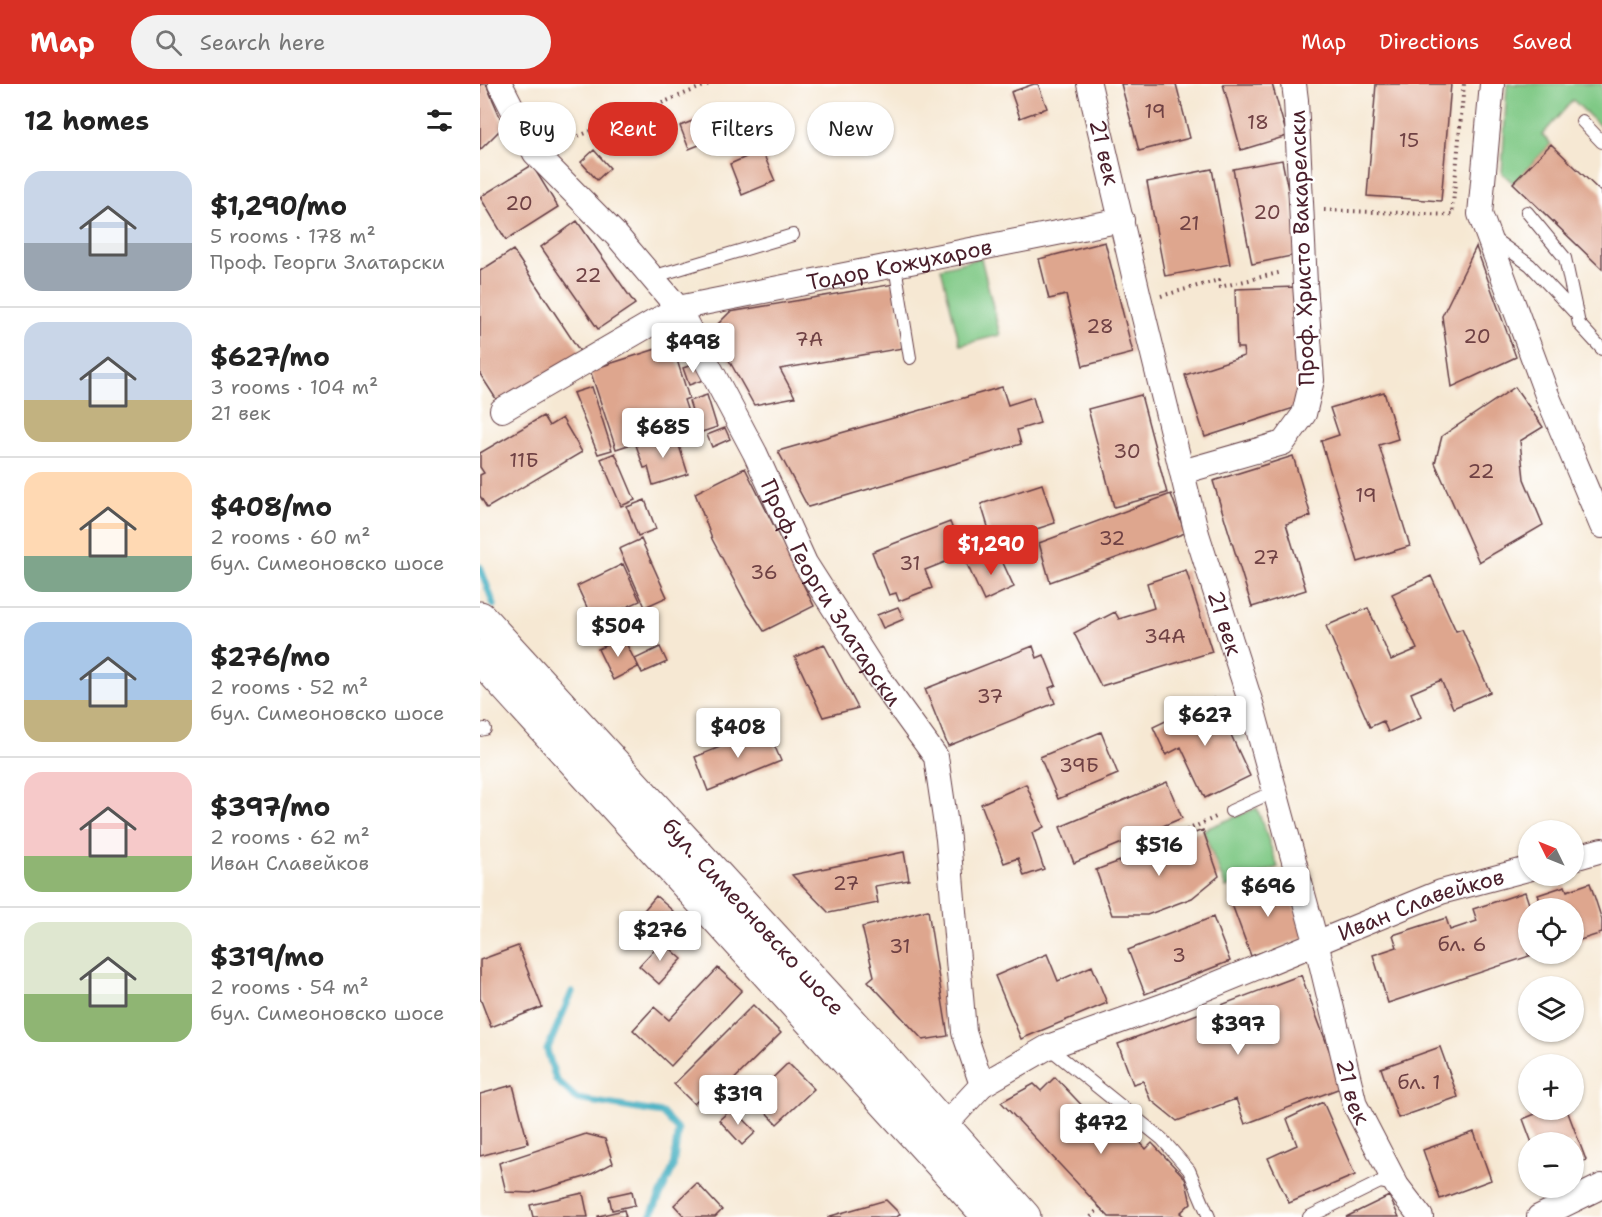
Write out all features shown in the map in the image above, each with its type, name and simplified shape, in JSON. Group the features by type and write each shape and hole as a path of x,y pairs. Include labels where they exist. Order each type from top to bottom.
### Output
{"main road":[{"name":"бул. Симеоновско шосе","path":"480,618 934,1137 990,1217"},
{"name":"бул. Симеоновско шосе","path":"480,657 934,1137 1024,1217"}],"street":[{"name":"Проф. Георги Златарски","path":"501,84 510,102"},
{"name":"21 век","path":"1089,84 1197,534 1252,707 1316,942 1355,1105 1397,1186 1421,1217"},
{"name":"Проф. Христо Вакарелски","path":"1182,472 1283,443 1305,414 1312,380 1294,84"},
{"path":"1492,84 1480,214 1547,395 1602,526"},
{"name":"Проф. Георги Златарски","path":"538,156 617,236 678,308 755,453 805,563 878,677 936,757 948,839 964,1032 982,1085"},
{"name":"Тодор Кожухаров","path":"502,410 678,308 1122,220"},
{"path":"1584,855 1602,850"},
{"name":"Иван Славейков","path":"982,1085 1048,1047 1165,1005 1441,892 1518,872"},
{"path":"934,1137 982,1085"},
{"path":"1539,1217 1602,1186"}],"lane":[{"path":"1582,121 1602,142"},
{"path":"1527,212 1565,258 1579,324 1602,349"},
{"path":"652,277 793,235"},
{"path":"1488,235 1530,265 1577,316"},
{"path":"895,266 910,358"},
{"path":"1231,811 1275,791"},
{"path":"1048,1047 1162,1139 1189,1170 1209,1217"},
{"path":"1309,1217 1380,1182 1397,1186"}],"path":[{"path":"576,137 709,84"},
{"path":"1302,210 1452,215 1464,84"},
{"path":"1136,284 1149,282 1152,298 1219,280 1220,287 1288,270"},
{"path":"1132,855 1231,811"},
{"path":"1091,1217 1100,1207"},
{"path":"1096,1212 1101,1217"}],"green space":[{"path":"1507,84 1602,84 1602,128 1573,100 1542,135 1551,144 1513,183 1502,173"},
{"path":"981,258 1000,335 960,345 941,268"},
{"path":"1257,808 1278,867 1226,888 1203,830"}],"building":[{"path":"480,84 486,84 498,112 498,132 480,150"},
{"path":"1038,84 1047,108 1020,118 1011,92"},
{"path":"1121,84 1176,84 1190,138 1139,151"},
{"path":"1223,84 1272,84 1287,136 1241,150"},
{"path":"1376,84 1451,84 1441,201 1367,196"},
{"path":"690,122 690,149 689,149 680,126"},
{"path":"1551,144 1602,193 1602,269 1513,183"},
{"path":"588,156 599,156 610,168 597,180 581,162"},
{"path":"764,156 775,181 742,195 730,164 746,157"},
{"path":"1282,160 1301,254 1252,264 1233,169"},
{"path":"532,165 558,207 506,240 480,197"},
{"path":"1212,169 1230,264 1165,276 1147,182"},
{"path":"577,221 635,304 598,329 541,247"},
{"path":"1105,242 1133,353 1083,366 1066,295 1049,299 1039,259"},
{"path":"1476,247 1516,357 1452,387 1442,316"},
{"path":"513,250 583,356 500,405 480,374 480,271"},
{"path":"894,284 903,348 780,369 795,397 754,405 712,330 730,312"},
{"path":"1298,287 1300,406 1205,437 1185,375 1244,356 1243,348 1237,348 1235,289"},
{"path":"672,344 689,398 684,400 692,424 616,449 590,370"},
{"path":"698,363 703,380 689,385 683,368"},
{"path":"592,387 612,450 598,454 573,393"},
{"path":"1002,387 1008,405 1033,397 1040,423 1017,430 1021,444 808,507 778,451"},
{"path":"1515,387 1543,427 1520,441 1524,479 1543,525 1479,562 1435,463 1442,436"},
{"path":"1384,392 1398,439 1379,445 1410,546 1358,562 1321,441 1339,435 1330,408"},
{"path":"707,395 717,427 699,433 689,401"},
{"path":"1141,395 1167,493 1114,507 1088,409"},
{"path":"543,416 549,426 562,418 582,452 487,508 480,496 480,475 484,473 480,467 480,453"},
{"path":"725,428 730,439 712,447 707,435"},
{"path":"675,433 688,474 653,485 648,467 644,468 636,445"},
{"path":"615,453 635,500 621,506 601,459"},
{"path":"1293,456 1311,516 1286,524 1306,590 1252,607 1213,481"},
{"path":"745,468 814,606 764,631 747,605 712,539 695,493"},
{"path":"1042,484 1055,523 993,543 981,504"},
{"path":"1171,494 1185,533 1050,582 1039,543"},
{"path":"645,500 656,529 638,536 627,507"},
{"path":"950,522 963,555 925,570 932,588 899,601 896,593 889,595 872,552"},
{"path":"641,539 667,597 645,607 619,549"},
{"path":"997,550 1014,587 984,601 967,564"},
{"path":"623,564 640,601 594,622 577,586"},
{"path":"1186,570 1212,652 1101,686 1074,633 1115,612 1119,619 1154,608 1147,583"},
{"path":"1431,576 1456,631 1462,629 1490,692 1453,708 1441,680 1411,693 1421,717 1388,732 1383,721 1370,727 1326,626 1368,608 1391,660 1417,649 1392,594"},
{"path":"898,607 904,619 883,628 877,615"},
{"path":"623,637 638,667 613,680 598,649"},
{"path":"824,644 858,708 823,717 795,657"},
{"path":"1033,646 1037,658 1044,655 1056,685 1049,688 1055,703 948,746 925,689"},
{"path":"660,647 667,662 642,673 635,659"},
{"path":"1214,698 1250,776 1205,798 1181,747 1166,755 1153,727"},
{"path":"767,728 781,761 708,791 695,757"},
{"path":"1101,732 1118,774 1058,799 1040,757"},
{"path":"1167,782 1182,818 1074,863 1060,827"},
{"path":"1026,784 1044,827 1032,833 1044,869 1024,876 1018,858 1004,863 981,804"},
{"path":"1203,830 1219,876 1192,898 1147,915 1112,915 1096,870"},
{"path":"904,852 909,880 875,886 878,903 829,913 792,875"},
{"path":"1284,879 1305,937 1251,956 1230,899"},
{"path":"1590,883 1602,920 1602,933 1584,939 1584,898 1539,898 1538,895 1565,886 1567,891"},
{"path":"1525,892 1527,898 1518,898 1518,960 1388,1003 1373,955 1397,947 1393,935 1446,918 1450,930 1477,921 1473,909"},
{"path":"656,896 673,911 657,930 640,915"},
{"path":"928,910 948,1036 923,1040 868,981 874,976 862,927"},
{"path":"1213,917 1230,961 1145,994 1128,950"},
{"path":"662,941 682,959 659,984 639,966"},
{"path":"518,946 542,1007 491,1027 480,998 480,960"},
{"path":"1047,954 1058,981 1092,966 1107,1003 1021,1039 995,976"},
{"path":"718,968 742,990 671,1066 633,1030 654,1007 669,1020"},
{"path":"1301,975 1343,1087 1245,1124 1236,1099 1177,1121 1150,1099 1143,1081 1133,1084 1118,1044"},
{"path":"753,1005 781,1033 706,1107 699,1099 694,1104 674,1084"},
{"path":"1440,1047 1458,1097 1398,1118 1381,1068"},
{"path":"788,1063 814,1089 777,1124 752,1098"},
{"path":"1055,1077 1090,1114 1099,1106 1125,1133 1128,1129 1146,1149 1152,1143 1185,1178 1191,1203 1180,1213 1185,1217 1109,1217 1001,1102 1034,1084 1041,1091"},
{"path":"513,1085 528,1143 480,1156 480,1094"},
{"path":"1323,1102 1355,1175 1289,1203 1268,1158 1297,1145 1287,1119"},
{"path":"733,1108 756,1132 742,1145 719,1120"},
{"path":"1523,1120 1571,1120 1575,1132 1528,1132"},
{"path":"1474,1132 1491,1180 1440,1199 1423,1150"},
{"path":"586,1134 605,1139 613,1163 588,1176 531,1193 506,1192 499,1163"},
{"path":"697,1183 722,1210 715,1217 685,1217 674,1205"},
{"path":"632,1191 635,1205 612,1210 609,1196"},
{"path":"583,1193 588,1217 533,1217 530,1205"},
{"path":"1389,1196 1399,1217 1346,1217"},
{"path":"886,1200 900,1214 897,1217 827,1217"},
{"path":"624,1210 626,1217 598,1217 598,1216"}],"waterway":[{"path":"480,567 494,605"},
{"path":"572,992 547,1050 556,1080 577,1099 662,1113 678,1130 673,1168 650,1217"}]}
